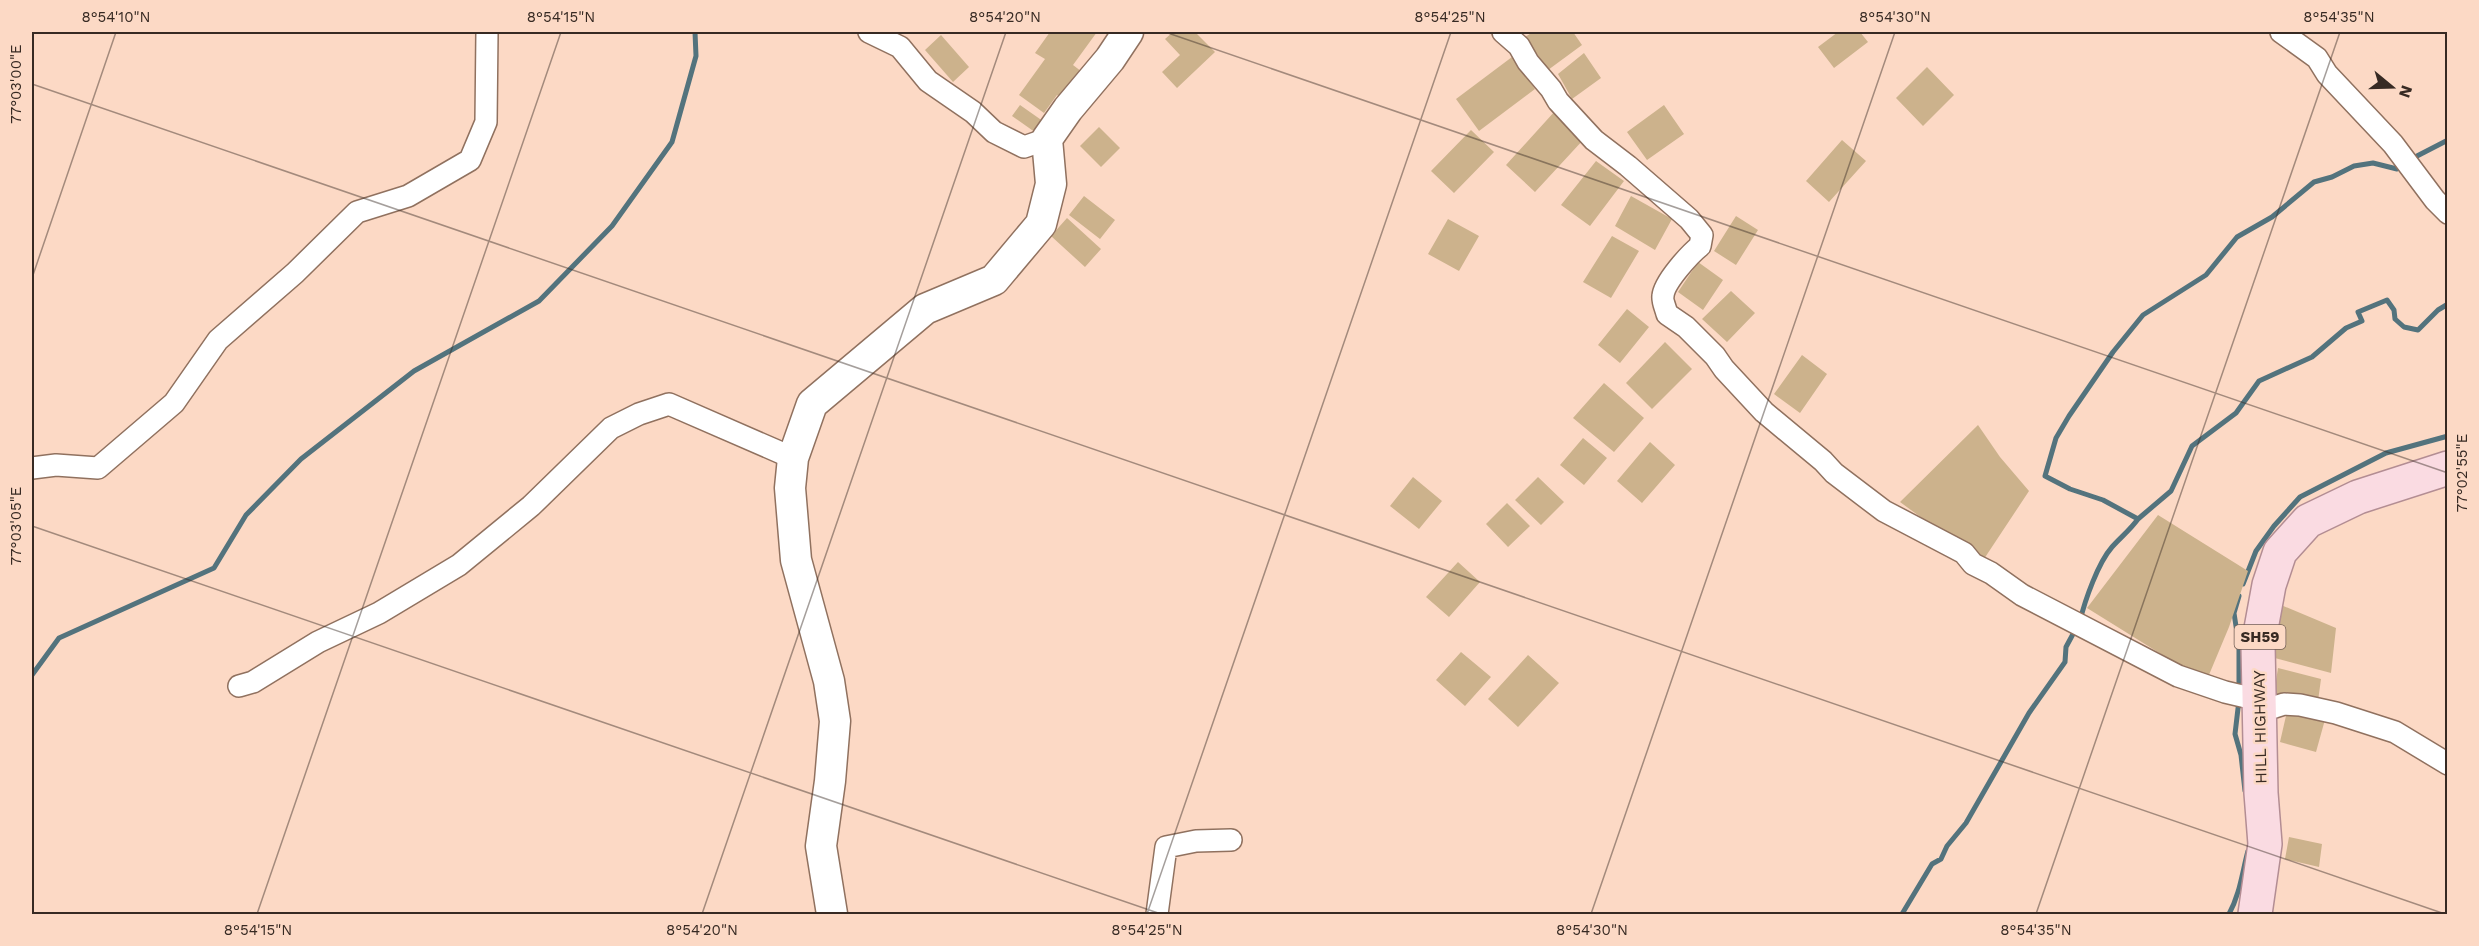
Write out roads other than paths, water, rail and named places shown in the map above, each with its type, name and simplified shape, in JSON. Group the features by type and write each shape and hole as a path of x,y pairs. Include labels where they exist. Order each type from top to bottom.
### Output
{"main road":[{"path":"832,915 821,846 835,721 829,681 796,560 790,488 793,458 812,404 925,309 994,280 1041,224 1051,184 1047,139 1068,109 1110,59 1128,32"},
{"name":"HILL HIGHWAY","path":"2255,915 2265,844 2258,645 2269,585 2280,552 2308,521 2358,497 2448,468"}],"street":[{"path":"32,468 56,465 98,468 174,404 218,340 295,273 357,212 408,196 470,160 486,122 487,32"},
{"path":"869,32 900,47 928,81 973,112 994,132 1024,147 1047,139"},
{"path":"1503,32 1519,46 1528,62 1558,101 1594,140 1689,219 1702,235 1700,246 1689,255 1670,280 1663,296 1667,314 1686,327 1715,356 1764,412 1866,498 1916,529 1964,553 1973,564 1991,573 2022,595 2178,676 2259,706 2300,705 2336,713 2395,732 2448,764"},
{"path":"2281,32 2317,58 2327,74 2393,144 2435,200 2448,213"},
{"path":"239,686 253,682 318,642 379,613 459,565 531,506 611,428 639,414 669,404 793,458"},
{"path":"1157,915 1166,847 1196,841 1231,840"}],"waterway":[{"path":"32,675 59,638 214,568 246,515 301,459 414,371 539,301 612,226 672,142 696,56 695,32"},
{"path":"2417,156 2448,140"},
{"path":"2080,621 2102,562 2112,547 2138,519 2103,500 2070,489 2045,476 2056,438 2113,352 2143,315 2206,275 2237,237 2272,217 2314,182 2332,177 2354,166 2373,163 2397,169"},
{"path":"2138,519 2171,491 2192,446 2236,413 2259,381 2312,357 2346,328 2362,321 2358,312 2387,300 2394,310 2395,319 2404,327 2418,330 2438,310 2448,304"},
{"path":"2243,584 2256,551 2274,526 2300,497 2386,453 2448,436"},
{"path":"2239,596 2234,613 2239,646 2239,690"},
{"path":"1902,914 1932,864 1941,859 1947,846 1966,823 2029,713 2065,662 2066,647 2073,634"},
{"path":"2239,700 2235,734 2241,755 2245,791"},
{"path":"2229,914 2238,891 2248,851"}]}
